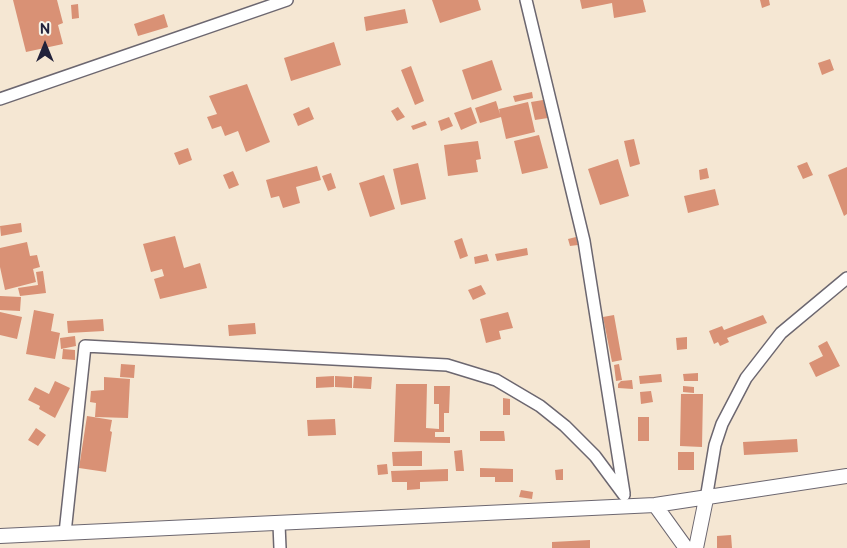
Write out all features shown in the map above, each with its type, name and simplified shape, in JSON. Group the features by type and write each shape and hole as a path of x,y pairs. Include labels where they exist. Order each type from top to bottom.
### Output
{"street":[{"path":"0,99 287,0"},
{"path":"526,0 584,240 624,501"},
{"path":"696,548 717,438 729,407 746,378 781,333 847,278"},
{"path":"65,533 85,346 447,365 496,380 540,406 566,426 595,456 624,501"},
{"path":"0,536 279,524 624,501 655,505 706,499 847,476"},
{"path":"655,505 686,548"},
{"path":"279,524 280,548"}],"building":[{"path":"13,0 57,0 63,23 58,25 63,44 26,52"},
{"path":"432,0 478,0 481,10 440,23"},
{"path":"580,0 643,0 646,12 614,18 612,3 582,9"},
{"path":"760,0 769,0 770,5 762,8"},
{"path":"78,4 79,18 72,19 71,5"},
{"path":"405,9 408,23 366,31 364,17"},
{"path":"164,14 168,27 138,36 134,24"},
{"path":"334,42 341,65 291,81 284,58"},
{"path":"830,59 834,70 822,75 818,63"},
{"path":"492,60 502,90 472,100 462,70"},
{"path":"411,66 424,101 415,105 401,70"},
{"path":"247,84 270,142 246,152 238,131 225,136 221,126 212,129 207,117 217,114 209,96"},
{"path":"532,92 533,98 515,102 513,96"},
{"path":"543,100 548,118 535,120 531,102"},
{"path":"496,101 500,114 499,109 528,102 535,132 506,139 501,117 480,123 475,108"},
{"path":"309,107 314,119 298,126 293,114"},
{"path":"398,107 405,117 397,121 391,111"},
{"path":"471,107 477,123 461,130 454,113"},
{"path":"449,117 453,126 441,131 438,121"},
{"path":"425,121 427,125 413,130 411,126"},
{"path":"539,135 548,168 522,174 514,141"},
{"path":"634,139 640,164 630,167 624,141"},
{"path":"478,141 481,159 476,160 478,172 448,176 444,145"},
{"path":"188,148 192,160 179,165 174,153"},
{"path":"618,159 629,196 600,205 588,169"},
{"path":"807,162 813,175 803,179 797,166"},
{"path":"418,163 426,199 401,205 393,169"},
{"path":"317,166 321,180 296,187 300,203 283,208 279,196 271,198 266,180"},
{"path":"847,167 847,214 844,216 828,175"},
{"path":"707,168 709,178 700,180 699,170"},
{"path":"233,171 239,185 229,189 223,175"},
{"path":"331,173 336,188 328,191 322,176"},
{"path":"384,175 395,209 370,217 359,183"},
{"path":"715,189 719,205 688,213 684,196"},
{"path":"21,223 22,232 1,236 0,226"},
{"path":"175,236 184,268 200,263 207,288 160,299 154,279 164,276 162,269 151,272 143,244"},
{"path":"576,237 578,245 570,246 568,239"},
{"path":"462,238 468,256 460,259 454,241"},
{"path":"27,242 30,256 37,255 40,267 33,269 36,282 5,290 0,267 0,248"},
{"path":"527,248 528,255 497,261 495,254"},
{"path":"487,254 489,261 475,264 474,257"},
{"path":"43,271 46,293 20,296 18,288 38,285 36,272"},
{"path":"481,285 486,294 473,300 468,290"},
{"path":"0,296 21,297 20,311 0,310"},
{"path":"34,310 54,314 51,331 60,333 55,359 26,354"},
{"path":"0,312 22,317 17,339 0,335"},
{"path":"508,312 513,328 499,331 501,339 486,343 480,319"},
{"path":"614,315 622,360 612,362 603,317"},
{"path":"763,315 767,323 727,338 729,342 720,346 718,342 714,344 709,331 722,326 724,330"},
{"path":"103,319 104,331 68,333 67,321"},
{"path":"255,323 256,334 229,336 228,325"},
{"path":"75,336 76,346 61,349 60,338"},
{"path":"687,337 687,349 677,350 676,338"},
{"path":"827,341 840,366 816,377 809,363 823,356 818,346"},
{"path":"63,349 75,350 75,360 62,359"},
{"path":"121,364 135,365 134,378 120,377"},
{"path":"619,364 622,380 616,381 614,365"},
{"path":"698,373 698,381 684,381 683,374"},
{"path":"661,374 662,382 640,384 639,376"},
{"path":"334,376 334,387 316,388 316,377"},
{"path":"335,376 352,377 352,388 335,387"},
{"path":"354,376 372,377 371,389 353,388"},
{"path":"104,377 130,379 128,418 95,417 96,403 90,402 91,391 104,390"},
{"path":"632,380 633,389 618,388 618,384 621,381"},
{"path":"55,381 70,388 55,418 39,409 40,406 28,400 35,387 49,394"},
{"path":"396,384 427,384 426,428 439,429 439,404 434,404 434,386 450,386 449,413 444,413 444,432 435,432 435,437 450,437 450,443 394,442"},
{"path":"683,386 694,387 694,393 683,392"},
{"path":"651,391 653,402 641,404 640,392"},
{"path":"681,394 703,394 702,447 680,446"},
{"path":"503,398 510,399 510,415 503,415"},
{"path":"87,416 112,420 106,472 79,468"},
{"path":"638,417 649,417 649,441 638,441"},
{"path":"335,419 336,435 308,436 307,420"},
{"path":"36,428 46,435 38,446 28,440"},
{"path":"480,431 504,431 505,441 480,441"},
{"path":"797,439 798,452 744,455 743,442"},
{"path":"462,450 464,471 456,471 454,451"},
{"path":"422,451 422,466 393,466 392,452"},
{"path":"678,452 694,452 694,470 678,470"},
{"path":"387,464 388,474 378,475 377,465"},
{"path":"480,468 513,469 513,482 495,482 495,477 480,477"},
{"path":"448,469 448,481 420,482 420,489 407,490 407,482 392,482 391,471"},
{"path":"563,469 563,480 556,480 555,470"},
{"path":"521,490 533,492 532,499 519,497"},
{"path":"731,535 732,548 717,548 717,536"},
{"path":"590,540 590,548 552,548 552,542"}]}
